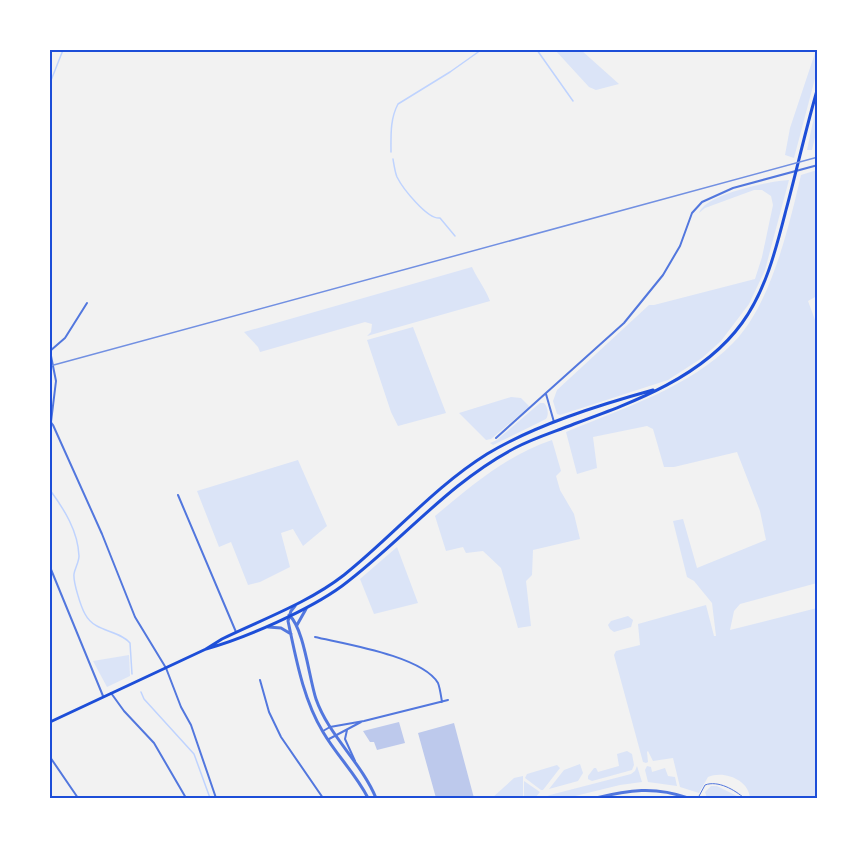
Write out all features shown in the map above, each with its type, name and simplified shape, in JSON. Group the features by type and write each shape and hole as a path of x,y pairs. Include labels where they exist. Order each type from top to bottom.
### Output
{"main road":[{"path":"206,649 224,644 330,594 355,576 457,485 492,461 536,438 658,389 688,373 711,357 742,323 761,291 818,87"},
{"path":"50,723 206,649 299,602 342,576 467,467 513,440 554,422 658,389"}],"street":[{"path":"496,438 624,323 672,261 692,213 702,202 733,188 818,165"},
{"path":"87,303 65,338 50,351 56,381 50,422 102,534 135,616 166,668 191,725 216,798"},
{"path":"546,394 554,422"},
{"path":"178,495 236,632"},
{"path":"50,567 104,696"},
{"path":"299,602 289,615 291,634 307,698 328,740 357,778 368,798"},
{"path":"297,625 303,612 310,605"},
{"path":"277,613 289,615 297,625 314,693 330,728 356,764 376,798"},
{"path":"264,626 278,627 291,634"},
{"path":"315,637 401,657 438,683 442,702"},
{"path":"260,680 269,712 280,737 323,798"},
{"path":"111,693 124,711 154,743 186,798"},
{"path":"323,731 448,700"},
{"path":"328,740 364,721"},
{"path":"347,730 345,739 356,764"},
{"path":"50,757 78,798"},
{"path":"596,798 643,789 688,798"}],"lane":[{"path":"698,798 705,785 715,783 744,798"}],"shaded area":[{"path":"555,50 581,50 619,84 596,90 589,87"},
{"path":"816,50 817,71 794,158 785,155 790,128"},
{"path":"817,103 817,129 812,150 807,150"},
{"path":"817,170 817,296 808,301 818,328 817,583 740,604 734,611 730,630 817,608 817,798 750,798 745,786 735,778 721,775 708,777 699,793 680,787 673,758 653,761 648,751 648,762 643,762 614,655 616,651 640,645 638,624 706,605 714,636 716,636 712,603 694,581 687,577 673,521 683,519 697,568 766,540 760,511 737,452 674,467 664,467 653,429 647,426 593,437 597,468 577,474 566,432 676,385 716,359 733,343 758,308 768,287 784,241 801,175"},
{"path":"789,180 765,270 749,304 721,341 702,358 668,380 560,415 557,414 553,401 557,390 649,305 755,279 773,205 771,196 762,190 754,190 705,208 699,213 704,206 725,194"},
{"path":"472,267 490,301 367,336 371,332 372,324 365,322 260,352 244,332"},
{"path":"413,327 446,413 398,426 391,412 367,340"},
{"path":"511,397 521,398 529,406 491,439 486,440 459,413"},
{"path":"540,403 544,403 546,407 548,413 546,419 493,445 490,443 497,440"},
{"path":"552,440 561,471 556,476 560,490 574,514 580,539 533,550 532,575 526,581 531,626 518,628 501,568 483,551 466,553 463,547 446,551 435,516 505,463"},
{"path":"298,460 327,526 303,546 293,529 281,533 290,567 260,582 248,585 231,542 219,547 197,491"},
{"path":"397,547 418,603 374,614 360,579"},
{"path":"628,616 633,620 631,627 614,632 610,629 608,625 611,621"},
{"path":"129,655 130,676 107,687 93,661"},
{"path":"627,751 632,754 634,765 632,770 592,781 588,779 594,768 598,772 619,766 617,754"},
{"path":"580,764 583,773 578,781 549,789 564,770"},
{"path":"557,765 560,768 543,790 525,778 527,774"},
{"path":"637,766 642,782 567,798 543,798 631,774"},
{"path":"647,766 651,767 652,772 665,768 668,776 675,777 677,786 648,782 645,770"},
{"path":"523,776 523,798 492,798 514,778"},
{"path":"524,781 540,792 535,798 524,798"},
{"path":"711,786 717,786 741,798 707,798 705,792"}],"building":[{"path":"399,722 405,743 377,750 374,742 370,742 363,731"},
{"path":"454,723 474,798 436,798 418,733"}],"waterway":[{"path":"50,83 63,50"},
{"path":"391,152 392,121 398,104 481,50"},
{"path":"537,50 573,101"},
{"path":"393,159 397,177 410,196 429,214 440,218 455,236"},
{"path":"50,490 65,513 76,538 79,556 74,578 83,611 95,625 119,635 130,643 132,674"},
{"path":"141,692 144,699 194,754 210,798"}],"railway":[{"path":"50,366 818,157"}]}
